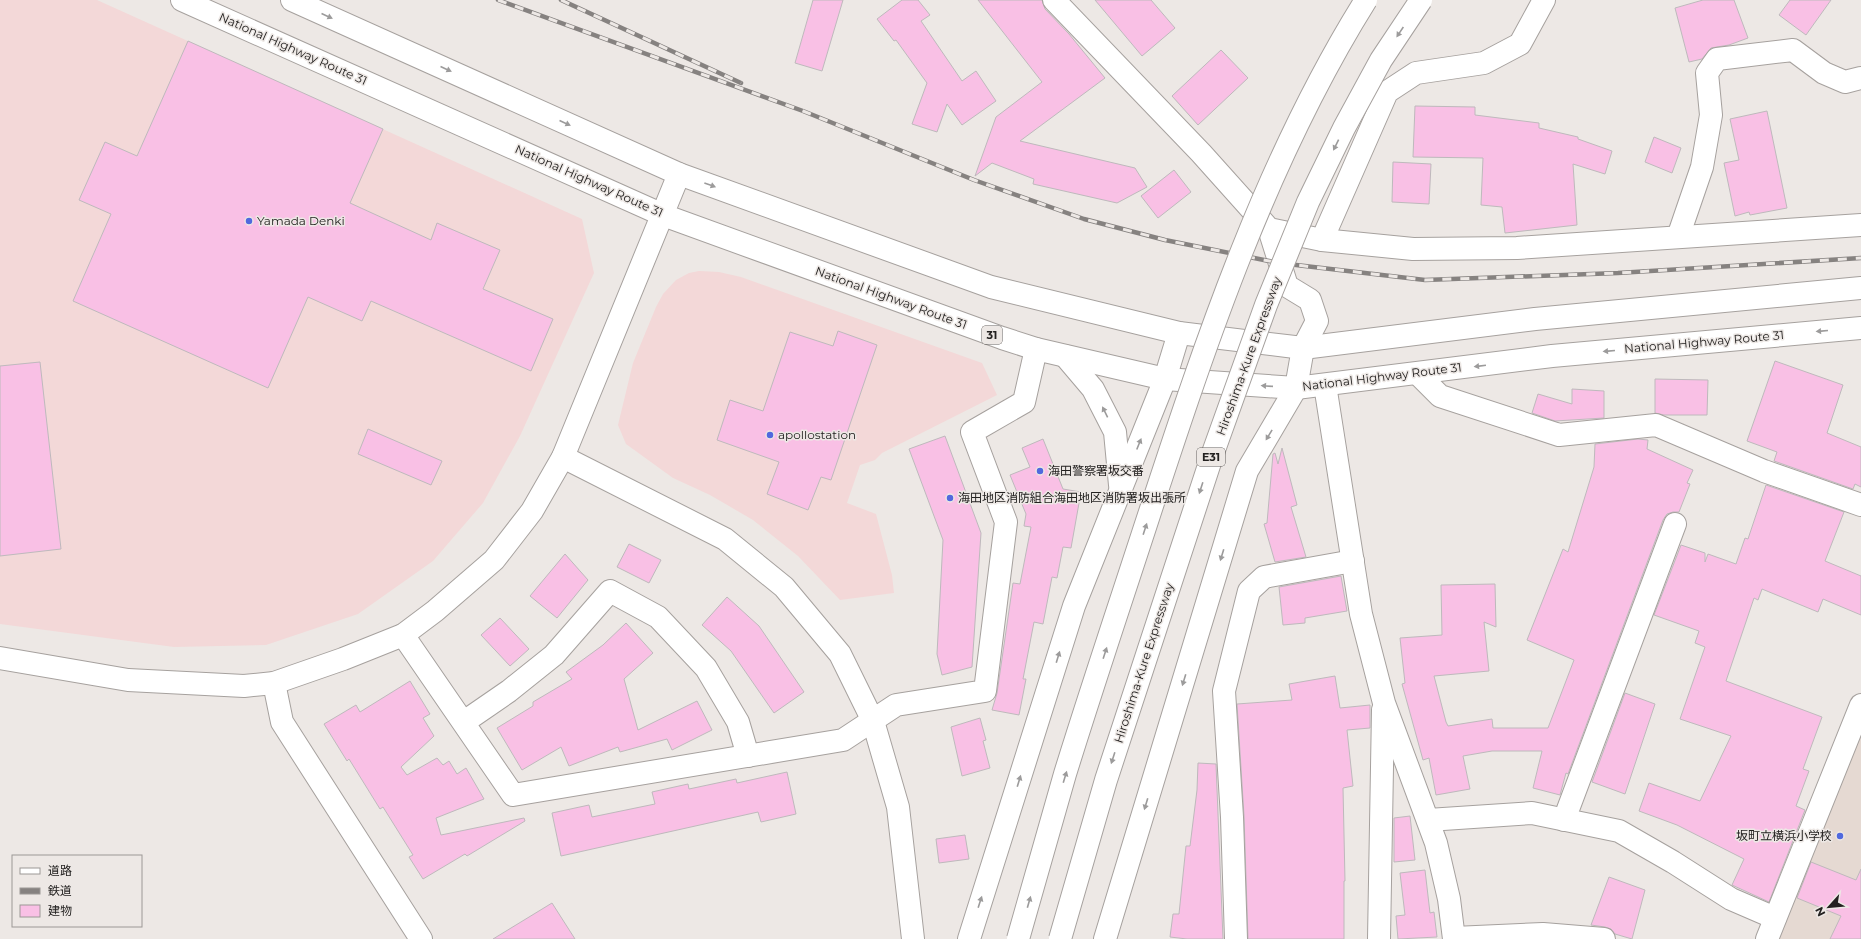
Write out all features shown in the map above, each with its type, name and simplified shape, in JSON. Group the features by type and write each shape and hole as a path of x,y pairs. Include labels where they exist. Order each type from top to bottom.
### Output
{"main road":[{"name":"National Highway Route 31","path":"182,0 663,215 1036,350 1165,379 1296,388 1418,374 1552,356 1861,328"},
{"path":"292,0 679,174 991,287 1179,333 1304,348 1536,319 1861,288"},
{"path":"1054,0 1201,153 1269,229 1287,286 1310,300 1317,321 1304,348 1296,388 1247,471 1105,939"},
{"path":"1018,939 1070,758 1172,443 1227,288 1270,184 1306,107 1343,36 1366,0"},
{"name":"Hiroshima-Kure Expressway","path":"1060,939 1106,780 1214,450 1266,305 1308,202 1344,128 1381,60 1421,0"},
{"path":"1322,240 1387,92 1416,73 1484,63 1520,44 1544,0"},
{"path":"1678,237 1702,167 1711,115 1707,73 1717,59 1793,50 1824,74 1845,82 1861,78"},
{"path":"0,658 128,680 244,686 274,683 343,660 403,635 435,611 494,560 532,511 563,457 679,174"},
{"path":"1269,229 1322,240 1412,249 1517,248 1861,225"},
{"path":"969,939 1074,606 1165,379 1179,333"},
{"path":"403,635 513,795 843,740 896,705 985,692 1006,522 972,432 1024,402 1036,350"},
{"path":"1065,356 1093,389 1115,432 1120,490"},
{"path":"1418,374 1440,396 1559,435 1656,425 1764,471 1861,505"},
{"path":"1325,385 1361,614 1384,703 1436,843 1449,899 1454,939 1543,934 1604,939"},
{"path":"563,457 725,539 784,587 840,654 872,721 898,806 913,939"},
{"path":"1564,820 1675,524"},
{"path":"1236,939 1232,817 1224,691 1249,591 1264,578 1352,561"},
{"path":"464,722 509,691 554,655 610,591 658,617 706,668 738,722 748,756"},
{"path":"274,683 282,722 420,939"},
{"path":"1379,939 1382,718 1384,703"},
{"path":"1767,939 1861,705"},
{"path":"1428,820 1532,813 1619,831 1673,862 1731,899 1775,918"}],"shaded area":[{"path":"0,0 97,0 582,219 594,273 520,436 483,503 433,561 358,614 266,645 174,647 0,624"},
{"name":"apollostation","path":"699,271 719,272 741,277 982,363 997,395 882,453 875,460 860,465 847,503 876,514 892,575 894,593 840,600 798,556 753,520 710,495 673,478 626,444 618,425 633,363 656,307 663,294 676,280 689,273"},
{"name":"坂町立横浜小学校","path":"1861,734 1861,939 1778,939"}],"building":[{"path":"813,0 843,0 822,71 795,63"},
{"path":"902,0 918,0 930,15 921,21 962,81 976,71 996,101 962,125 947,104 937,132 912,124 927,83 896,40 894,41 877,19"},
{"path":"978,0 1042,0 1045,9 1069,34 1105,78 1020,141 1135,168 1147,187 1117,203 1033,184 1034,179 992,163 975,176 996,117 1042,82"},
{"path":"1095,0 1151,0 1175,28 1142,56"},
{"path":"1703,0 1734,0 1748,38 1729,45 1711,48 1702,59 1689,62 1675,8"},
{"path":"1790,0 1831,0 1806,35 1779,15"},
{"name":"Yamada Denki","path":"188,41 383,129 350,203 431,240 437,223 500,250 483,289 553,319 531,371 371,301 362,321 308,297 268,388 73,301 111,214 79,200 105,142 137,156"},
{"path":"1221,50 1248,78 1198,125 1172,96"},
{"path":"1415,106 1475,107 1475,115 1539,123 1539,128 1578,137 1578,139 1612,151 1605,174 1573,164 1577,225 1505,233 1502,207 1481,205 1483,158 1413,157"},
{"path":"1767,111 1787,208 1750,215 1749,212 1735,216 1724,163 1739,160 1730,119"},
{"path":"1654,137 1681,148 1672,173 1645,162"},
{"path":"1393,162 1431,164 1429,204 1392,202"},
{"path":"1174,170 1191,192 1158,218 1141,196"},
{"path":"838,331 877,345 831,480 821,477 808,510 767,494 779,462 717,440 730,400 763,411 790,332 833,346"},
{"path":"1775,361 1843,385 1827,433 1861,447 1861,487 1855,484 1853,489 1774,461 1777,452 1747,441"},
{"path":"40,362 61,549 0,556 0,366"},
{"path":"1655,379 1708,380 1707,415 1664,415 1655,413"},
{"path":"1572,389 1604,391 1604,418 1555,421 1532,413 1538,394 1572,404"},
{"path":"368,429 442,461 431,485 358,454"},
{"path":"945,436 981,533 972,667 942,675 937,654 943,540 909,449"},
{"path":"1043,439 1063,489 1081,492 1071,548 1063,547 1057,578 1052,577 1043,624 1034,622 1023,679 1026,679 1019,715 992,710 997,693 1013,583 1020,584 1031,527 1024,526 1026,514 1010,475 1030,467 1022,448"},
{"path":"1638,439 1648,440 1647,449 1693,470 1687,483 1690,484 1679,512 1667,514 1663,520 1568,774 1566,773 1560,795 1533,788 1542,751 1492,751 1463,756 1470,789 1436,795 1429,758 1423,760 1402,684 1405,683 1400,638 1442,635 1441,585 1495,584 1496,627 1484,622 1489,671 1434,676 1446,722 1448,726 1492,719 1493,728 1548,728 1574,660 1527,640 1563,549 1568,552 1594,467 1595,444"},
{"path":"1282,448 1297,505 1291,507 1306,557 1275,562 1264,524 1267,523 1273,454 1275,453 1278,464"},
{"path":"1766,485 1844,512 1825,561 1861,576 1861,615 1823,599 1818,612 1762,589 1758,600 1754,598 1726,681 1822,717 1803,769 1809,771 1796,806 1805,810 1769,902 1732,885 1744,859 1677,825 1639,811 1649,783 1700,801 1731,736 1680,719 1705,647 1695,643 1699,631 1654,615 1681,545 1705,553 1705,562 1708,554 1736,564 1745,538 1748,539"},
{"path":"629,544 661,560 649,583 617,567"},
{"path":"565,554 588,580 557,618 530,596"},
{"path":"1341,576 1347,611 1305,618 1305,623 1283,625 1279,587"},
{"path":"727,597 759,626 804,692 774,713 731,651 702,625"},
{"path":"500,618 529,649 510,666 481,635"},
{"path":"626,623 653,653 624,679 638,730 697,701 712,730 672,750 667,739 620,752 618,747 569,766 561,747 522,770 497,728 533,706 533,702 572,679 566,672 603,645"},
{"path":"1335,676 1340,708 1370,705 1370,728 1347,730 1353,786 1343,788 1345,881 1344,939 1248,939 1244,816 1237,704 1292,700 1289,684"},
{"path":"410,681 430,714 423,718 434,736 401,767 407,775 437,758 443,765 449,761 457,774 466,768 484,799 436,818 441,835 524,818 525,821 467,856 465,854 423,879 409,857 413,855 383,807 380,809 349,759 347,761 324,724 356,705 360,712"},
{"path":"1625,693 1655,704 1625,794 1592,782"},
{"path":"980,718 986,740 983,741 990,768 962,776 951,727"},
{"path":"1198,763 1216,764 1223,939 1187,939 1170,937 1173,914 1179,914 1186,846 1190,846 1197,790"},
{"path":"787,772 796,814 761,822 758,812 561,856 552,813 589,805 592,817 655,804 652,792 688,784 689,789 736,779 737,783"},
{"path":"1410,816 1415,860 1394,862 1394,818"},
{"path":"965,835 969,859 939,863 936,839"},
{"path":"1811,862 1856,880 1861,869 1861,939 1830,939 1841,916 1797,898"},
{"path":"1425,870 1430,913 1434,912 1437,937 1398,939 1396,916 1405,915 1400,873"},
{"path":"1609,877 1645,890 1632,939 1615,934 1611,929 1591,925"},
{"path":"552,903 575,939 493,939"}],"railway":[{"path":"498,0 803,111 974,180 1084,219 1165,240 1279,263 1425,280 1618,273 1861,258"},
{"path":"561,0 741,83"}],"place":[{"name":"Yamada Denki","path":"249,221"},
{"name":"apollostation","path":"770,435"},
{"name":"海田警察署坂交番","path":"1040,471"},
{"name":"海田地区消防組合海田地区消防署坂出張所","path":"950,498"},
{"name":"坂町立横浜小学校","path":"1840,836"}]}
